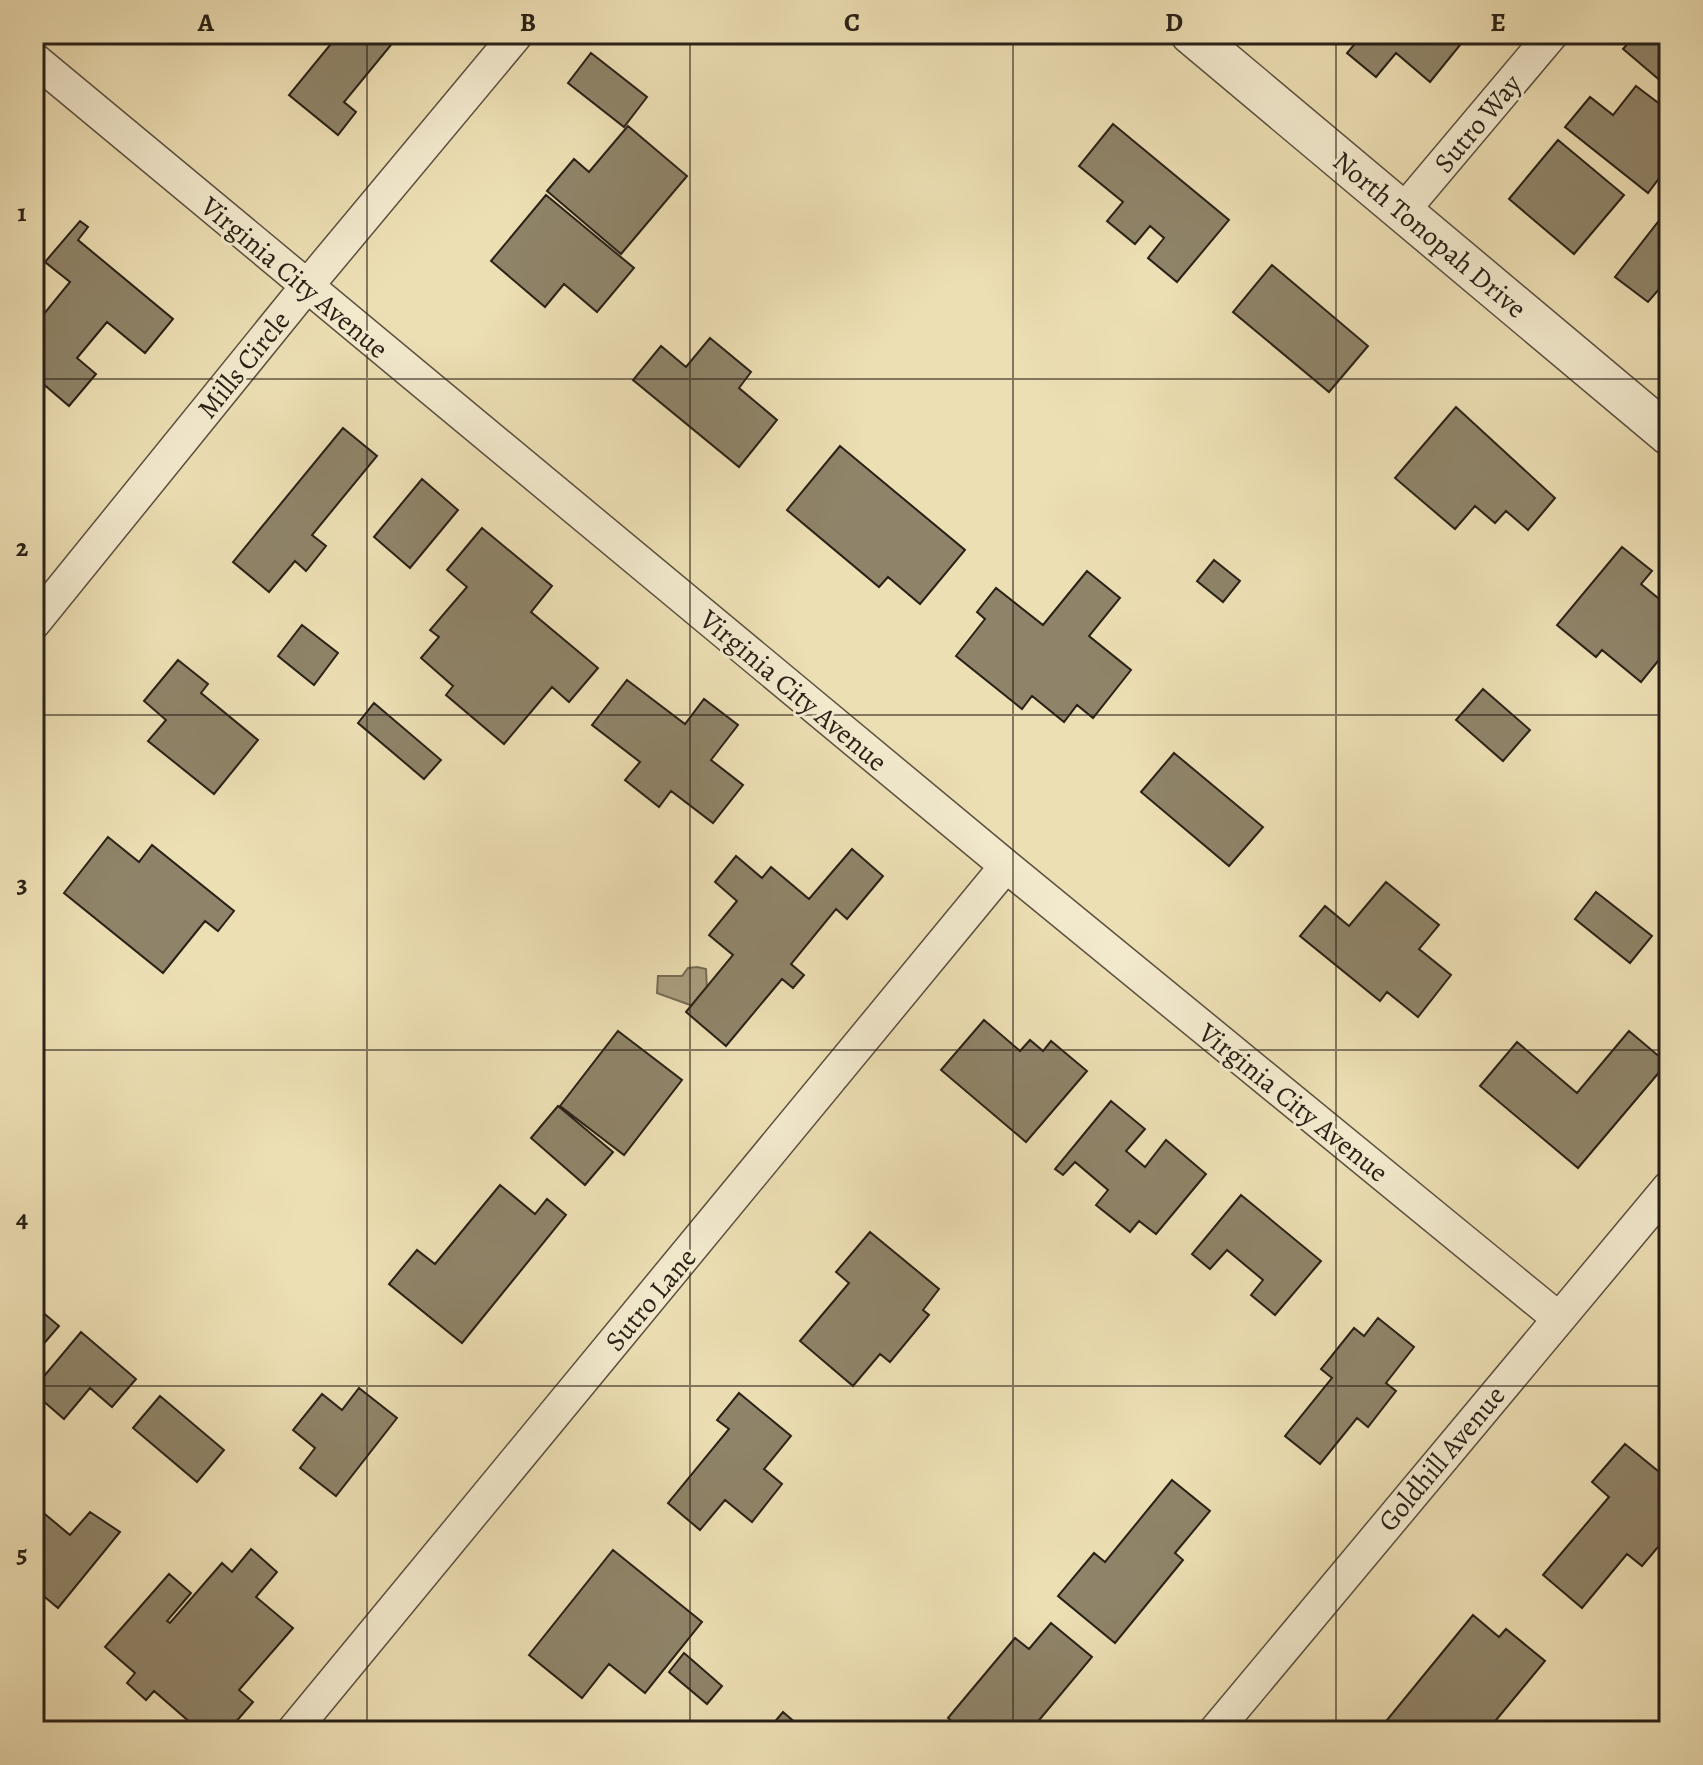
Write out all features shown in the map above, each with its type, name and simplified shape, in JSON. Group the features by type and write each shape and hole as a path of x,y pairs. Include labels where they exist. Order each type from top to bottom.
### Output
{"street":[{"name":"Mills Circle","path":"34,623 307,286 517,34"},
{"name":"North Tonopah Drive","path":"1191,34 1669,435"},
{"name":"Sutro Way","path":"1403,211 1552,34"},
{"name":"Virginia City Avenue","path":"34,59 1006,866 1558,1318"},
{"name":"Sutro Lane","path":"293,1731 1006,866"},
{"name":"Goldhill Avenue","path":"1215,1731 1669,1187"}],"shaded area":[{"path":"688,968 706,969 707,990 693,1006 657,993 658,976 682,976"}],"building":[{"path":"339,34 400,34 344,102 356,112 338,135 289,95"},
{"path":"1363,34 1469,34 1430,82 1396,53 1376,77 1347,53"},
{"path":"1636,34 1669,34 1669,88 1623,49"},
{"path":"591,53 647,97 624,127 568,83"},
{"path":"1636,86 1669,111 1669,165 1648,193 1565,127 1590,97 1613,115"},
{"path":"1113,124 1229,220 1177,282 1148,258 1164,238 1150,226 1135,244 1107,221 1123,202 1079,166"},
{"path":"628,126 687,176 621,254 547,191 574,159 589,172"},
{"path":"1558,140 1624,195 1574,254 1509,199"},
{"path":"546,195 634,268 597,312 564,284 545,307 491,261"},
{"path":"1668,209 1669,283 1666,281 1648,302 1615,277"},
{"path":"80,221 88,227 78,240 173,319 145,353 107,322 77,358 96,374 69,406 34,376 34,326 70,282 45,262"},
{"path":"1272,265 1368,346 1329,392 1233,312"},
{"path":"710,338 751,372 739,388 777,420 739,467 633,380 661,346 686,367"},
{"path":"1456,407 1555,498 1528,530 1506,511 1495,523 1475,506 1455,529 1395,478"},
{"path":"343,428 377,456 312,535 326,546 306,571 295,561 269,592 233,562"},
{"path":"840,446 965,550 920,604 888,577 879,587 787,510"},
{"path":"422,479 458,510 410,568 374,537"},
{"path":"482,528 552,586 531,612 598,668 569,702 552,687 504,744 446,695 453,686 421,658 439,637 430,630 467,587 447,570"},
{"path":"1622,547 1652,571 1641,584 1669,607 1669,670 1658,661 1641,682 1602,650 1596,657 1557,625"},
{"path":"1214,560 1240,581 1223,602 1197,581"},
{"path":"1087,571 1120,598 1089,636 1131,670 1093,718 1077,705 1064,722 1032,696 1022,709 956,656 985,619 977,612 996,588 1043,625"},
{"path":"302,625 338,653 314,685 278,656"},
{"path":"178,660 208,684 201,693 258,740 214,794 148,741 166,720 144,701"},
{"path":"627,680 685,724 704,699 738,725 711,760 743,785 713,823 671,791 659,807 625,780 640,762 592,725"},
{"path":"1483,689 1530,730 1503,761 1456,720"},
{"path":"374,703 441,760 424,779 358,723"},
{"path":"1174,753 1263,827 1229,866 1141,792"},
{"path":"108,837 139,862 152,845 234,911 218,931 205,921 163,973 64,893"},
{"path":"852,849 883,876 847,919 836,909 791,964 804,975 793,988 782,979 726,1046 686,1012 733,955 709,935 737,901 715,882 736,856 762,878 771,867 809,899"},
{"path":"1386,882 1439,925 1419,949 1451,975 1418,1017 1387,992 1380,1001 1300,936 1325,906 1349,926"},
{"path":"1596,892 1652,936 1630,963 1575,919"},
{"path":"984,1020 1020,1051 1030,1040 1043,1051 1051,1041 1087,1071 1026,1142 941,1070"},
{"path":"618,1031 682,1080 624,1155 560,1106"},
{"path":"1629,1031 1667,1063 1578,1168 1480,1086 1517,1042 1577,1093"},
{"path":"1111,1101 1145,1129 1126,1151 1145,1167 1166,1140 1206,1174 1156,1234 1139,1221 1130,1232 1096,1205 1108,1190 1075,1162 1063,1175 1055,1169"},
{"path":"558,1106 613,1152 585,1185 531,1138"},
{"path":"500,1185 535,1214 547,1199 566,1215 462,1343 389,1284 417,1250 435,1264"},
{"path":"1241,1195 1321,1261 1275,1315 1251,1295 1263,1280 1227,1250 1210,1269 1192,1254"},
{"path":"870,1232 939,1289 923,1310 929,1315 890,1362 880,1354 853,1386 800,1341 849,1283 836,1272"},
{"path":"34,1305 59,1326 34,1355"},
{"path":"1378,1318 1414,1347 1386,1383 1396,1391 1368,1427 1357,1418 1320,1464 1285,1436 1332,1378 1321,1369 1354,1328 1364,1336"},
{"path":"81,1332 136,1379 112,1407 90,1388 64,1419 34,1393 34,1388"},
{"path":"359,1388 397,1418 336,1496 300,1468 315,1448 293,1430 322,1394 342,1410"},
{"path":"739,1393 791,1436 764,1469 782,1484 752,1522 725,1500 700,1530 668,1503 729,1429 717,1420"},
{"path":"160,1396 224,1450 197,1482 133,1428"},
{"path":"1625,1444 1669,1480 1669,1534 1642,1566 1627,1554 1582,1608 1543,1575 1609,1497 1592,1482"},
{"path":"1172,1480 1210,1511 1175,1553 1183,1560 1115,1643 1058,1596 1094,1553 1105,1562"},
{"path":"34,1505 70,1535 90,1512 120,1532 58,1608 34,1588"},
{"path":"251,1549 277,1572 256,1597 293,1628 239,1690 253,1702 228,1731 200,1731 154,1691 146,1700 127,1683 135,1673 105,1647 169,1574 191,1593 167,1621 170,1623 222,1563 232,1572"},
{"path":"613,1550 702,1622 645,1693 609,1664 582,1698 529,1655"},
{"path":"1473,1615 1499,1637 1506,1629 1545,1661 1487,1731 1378,1731"},
{"path":"1051,1623 1092,1657 1035,1725 1042,1731 963,1731 948,1718 1015,1638 1029,1649"},
{"path":"684,1653 722,1686 707,1704 669,1672"},
{"path":"783,1712 805,1731 767,1731"}]}
